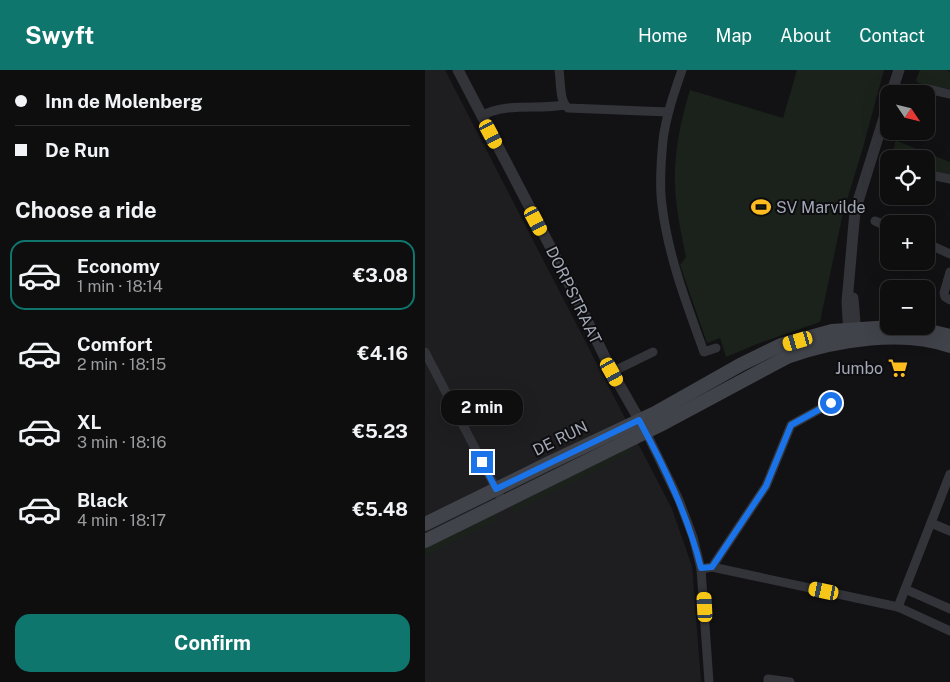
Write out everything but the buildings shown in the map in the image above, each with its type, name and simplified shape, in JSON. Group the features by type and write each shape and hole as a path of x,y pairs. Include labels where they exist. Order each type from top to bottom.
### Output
{"main road":[{"path":"643,426 787,357 852,335 902,327 921,329 950,336"},
{"path":"852,335 900,338 950,346"},
{"name":"DE RUN","path":"425,524 496,489 643,426"},
{"name":"DE RUN","path":"425,541 503,502 643,426"}],"street":[{"name":"DORPSTRAAT","path":"458,70 564,273 612,372 643,426"},
{"path":"559,70 565,105"},
{"path":"682,70 668,112 663,140 661,204 678,277 704,352 716,348"},
{"path":"894,85 899,70"},
{"path":"935,91 950,94"},
{"path":"481,116 497,110 550,108 565,105 574,109 668,112"},
{"path":"852,335 849,266 855,211 880,131"},
{"path":"935,176 950,179"},
{"path":"875,221 880,223"},
{"path":"935,248 950,254"},
{"path":"948,298 944,291 949,278"},
{"path":"425,352 503,502"},
{"path":"612,372 653,352"},
{"path":"712,567 766,486 791,425 831,403"},
{"path":"643,426 679,500 693,537 701,568 709,682"},
{"path":"898,607 950,474"},
{"path":"931,523 950,531"},
{"path":"701,568 712,567 898,607 950,631"},
{"path":"905,589 950,609"},
{"path":"768,682 768,679 790,682"}],"shaded area":[{"path":"425,70 445,70 672,509 692,566 701,682 425,682"},
{"name":"SV Marvilde","path":"797,70 884,70 843,213 820,322 726,357 720,338 707,343 680,265 686,257 677,207 675,172 677,144 683,117 690,90 783,118"},
{"path":"920,70 947,70 950,72 950,89 918,83 916,80"},
{"path":"897,141 920,150 894,150 895,142"},
{"path":"935,156 950,162 950,177 935,174"},
{"path":"628,446 632,452 514,512 510,505"},
{"path":"496,512 498,520 425,556 425,546"}],"place":[{"name":"SV Marvilde","path":"761,207"},
{"name":"Jumbo","path":"898,368"}],"route":[{"path":"482,462 496,489 639,420 679,500 693,537 701,568 712,567 766,486 791,425 831,403"}]}
